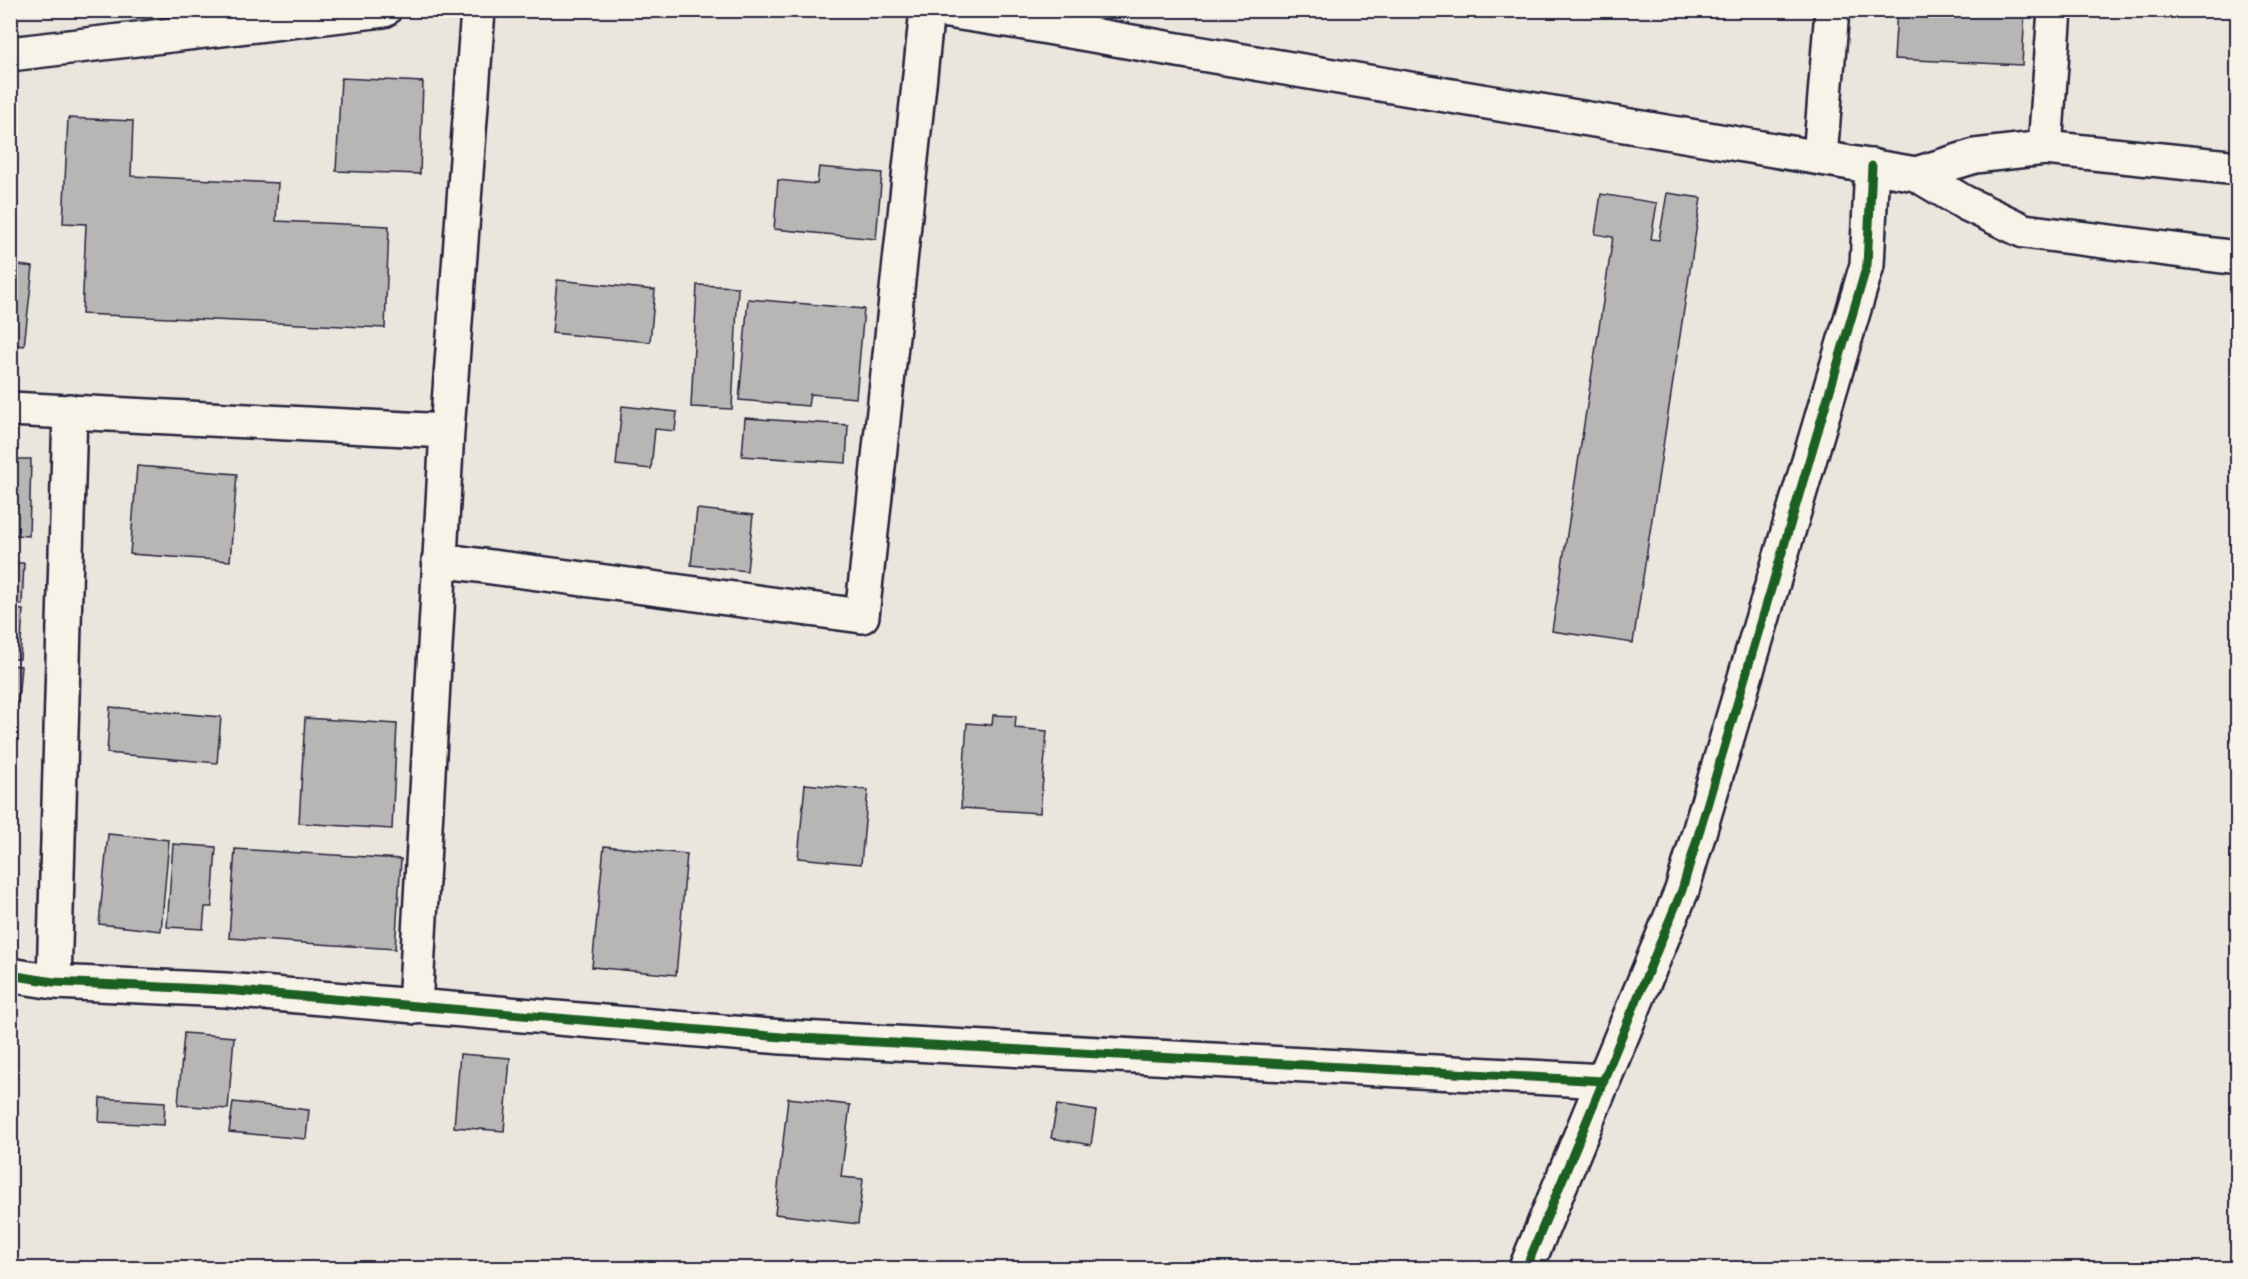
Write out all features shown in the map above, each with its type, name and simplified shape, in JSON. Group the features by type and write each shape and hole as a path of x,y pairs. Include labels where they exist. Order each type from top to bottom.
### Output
{"street":[{"path":"10,54 384,10"},
{"path":"415,1007 447,431 478,10"},
{"path":"439,560 862,616 927,10"},
{"path":"941,10 1916,174 1965,203 2024,231 2238,258"},
{"path":"1820,157 1832,10"},
{"path":"2045,148 2055,10"},
{"path":"1916,174 1975,156 2045,148 2238,168"},
{"path":"1526,1269 1682,890 1867,265 1872,166"},
{"path":"10,409 447,431"},
{"path":"54,982 70,411"},
{"path":"10,975 54,982 226,990 782,1037 1604,1082"}],"building":[{"path":"1897,10 2025,10 2022,65 1894,59"},
{"path":"341,78 423,82 420,174 336,171"},
{"path":"68,118 133,121 131,176 278,183 276,221 389,226 385,328 82,314 86,224 63,223"},
{"path":"819,167 882,173 876,239 774,229 778,180 817,184"},
{"path":"1667,193 1701,198 1633,643 1552,631 1613,237 1595,234 1601,194 1657,203 1651,239 1659,240"},
{"path":"10,264 33,267 24,346 10,344"},
{"path":"557,280 655,290 650,342 552,333"},
{"path":"697,285 738,287 732,409 691,407"},
{"path":"748,299 864,309 856,398 810,394 808,406 739,400"},
{"path":"622,406 677,412 675,431 655,429 651,469 616,465"},
{"path":"745,418 848,425 846,463 742,456"},
{"path":"10,459 31,459 29,536 10,535"},
{"path":"137,466 237,474 230,561 130,554"},
{"path":"697,509 753,515 747,571 691,565"},
{"path":"10,563 24,563 22,605 10,604"},
{"path":"10,609 23,610 20,659 10,659"},
{"path":"10,665 21,666 18,702 10,702"},
{"path":"110,707 221,717 217,763 107,753"},
{"path":"993,715 1016,716 1015,728 1047,731 1040,813 961,808 967,723 992,725"},
{"path":"305,718 397,724 392,829 299,823"},
{"path":"10,727 15,727 15,766 10,766"},
{"path":"10,772 17,773 16,811 10,811"},
{"path":"805,784 868,790 861,864 798,858"},
{"path":"108,834 169,840 161,931 99,924"},
{"path":"173,844 216,847 212,907 205,907 203,929 167,927"},
{"path":"604,846 687,854 676,975 592,967"},
{"path":"10,849 13,849 10,913"},
{"path":"235,849 401,859 395,949 229,938"},
{"path":"10,1015 14,1015 10,1058"},
{"path":"184,1033 234,1037 228,1109 178,1105"},
{"path":"460,1054 510,1058 504,1131 454,1127"},
{"path":"100,1098 165,1102 164,1125 99,1122"},
{"path":"788,1098 850,1105 841,1177 863,1179 858,1224 775,1214"},
{"path":"233,1102 309,1110 306,1139 229,1132"},
{"path":"1057,1105 1096,1111 1091,1145 1051,1138"}],"cycle path":[{"path":"1526,1268 1682,890 1867,265 1872,166"},
{"path":"10,975 54,982 226,990 782,1037 1604,1081"}]}
